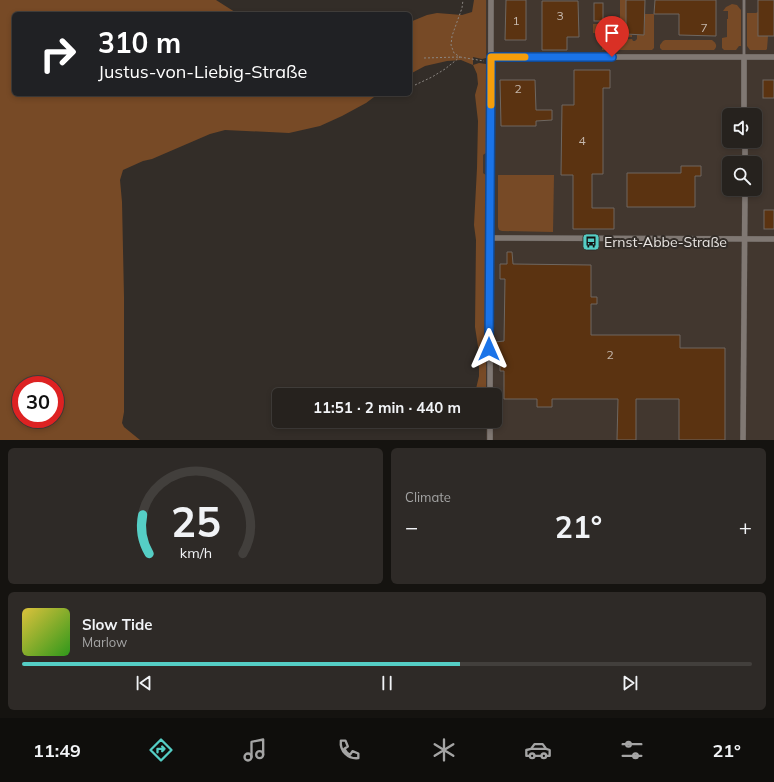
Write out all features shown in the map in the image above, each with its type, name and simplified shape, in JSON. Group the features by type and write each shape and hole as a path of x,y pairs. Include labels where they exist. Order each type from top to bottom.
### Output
{"street":[{"path":"490,388 491,0"},
{"path":"744,57 744,108"},
{"path":"491,59 774,57"},
{"path":"743,440 745,196"},
{"path":"490,238 774,239"},
{"path":"490,428 490,440"}],"lane":[{"path":"744,0 744,57"}],"path":[{"path":"460,57 454,53 450,45 462,8 463,0"},
{"path":"415,85 445,69 460,57"},
{"path":"424,58 460,57 479,60 491,59"}],"shaded area":[{"path":"0,0 216,0 235,12 12,12 12,96 375,96 366,103 320,126 289,133 225,130 210,134 123,170 120,180 122,202 124,297 124,412 122,423 124,427 140,440 0,440"},
{"path":"474,0 486,0 486,58 482,59 473,57 473,65 461,60 447,61 425,66 412,73 412,21 427,15 437,13 462,15 472,12"},
{"path":"486,0 774,0 774,440 486,440 486,428 502,428 502,388 486,388 486,175 483,173 483,155 486,153"},
{"path":"620,0 626,0 626,34 632,35 632,37 615,36 620,36"},
{"path":"732,4 737,5 741,10 741,46 739,46 736,50 724,50 722,48 722,38 727,37 728,11 723,11 726,7"},
{"path":"758,12 758,36 768,36 767,49 750,50 747,46 747,13"},
{"path":"645,14 654,14 654,48 652,50 618,50 615,40 632,39 635,41 637,39 637,35 644,34"},
{"path":"593,24 608,24 610,26 610,44 607,50 602,50 602,44 606,44 606,34 593,33"},
{"path":"665,40 712,40 716,46 714,50 662,50 660,45"},
{"path":"479,63 486,64 486,153 483,155 483,173 486,175 486,388 476,388 479,376 479,353 475,327 476,240 474,225 478,121 475,95 478,84 477,74 473,65"},
{"path":"498,175 554,175 553,232 499,230"}],"building":[{"path":"506,0 526,0 526,40 505,40"},
{"path":"626,0 645,0 644,35 626,34"},
{"path":"655,0 716,0 716,36 679,35 679,14 654,14"},
{"path":"758,0 774,0 774,36 758,36"},
{"path":"542,1 578,1 579,37 567,37 567,50 542,50"},
{"path":"594,3 603,3 603,21 594,21"},
{"path":"574,70 610,70 610,88 603,88 603,174 592,174 592,208 614,208 614,229 573,229 573,175 561,175 562,105 574,105"},
{"path":"500,80 535,80 536,110 552,110 552,120 536,121 536,126 501,126"},
{"path":"763,80 774,80 774,98 763,98"},
{"path":"681,166 701,166 701,176 695,176 695,207 627,207 627,173 681,173"},
{"path":"764,210 774,210 774,229 764,229"},
{"path":"507,252 512,252 513,264 591,265 591,297 597,297 597,304 591,304 591,335 680,335 680,348 725,348 725,440 679,440 679,399 636,399 636,440 617,440 618,399 552,399 552,407 537,407 537,399 504,399 504,371 500,371 500,359 495,359 495,342 504,341 505,279 500,279 500,264 507,264"}],"slow traffic":[{"path":"491,105 491,57 525,57"}],"place":[{"name":"Ernst-Abbe-Straße","path":"591,242"}],"route":[{"path":"489,349 491,57 612,57"}]}
